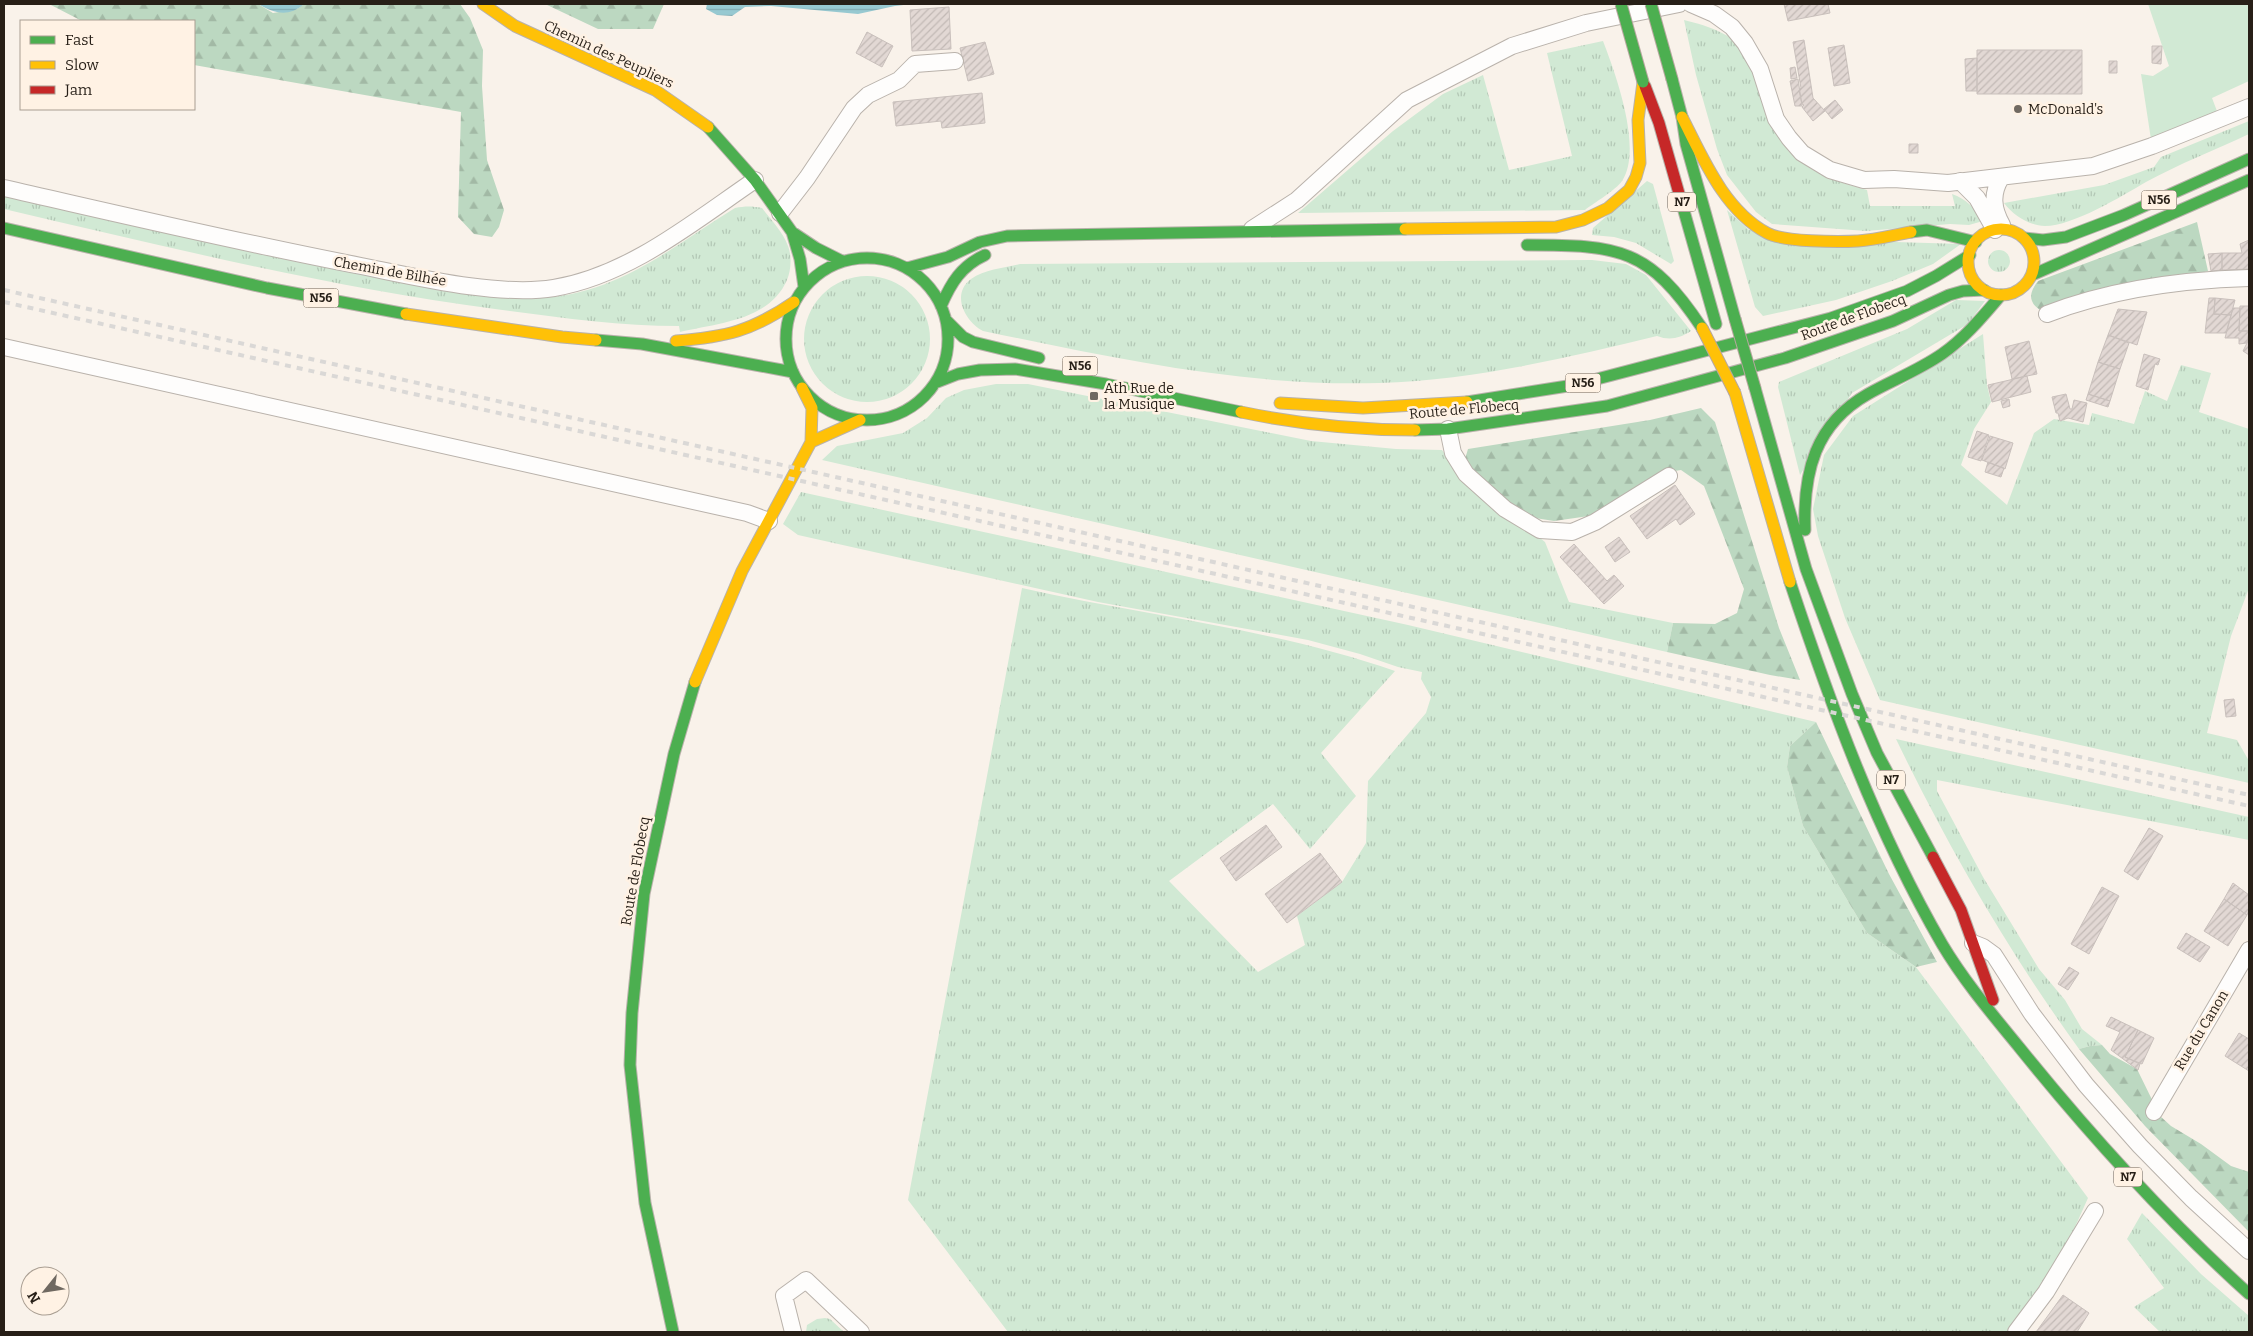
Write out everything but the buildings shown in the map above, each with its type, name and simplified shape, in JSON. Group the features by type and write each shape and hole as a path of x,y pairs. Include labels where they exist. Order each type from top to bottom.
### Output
{"main road":[{"name":"Chemin des Peupliers","path":"483,4 514,26 655,90 705,124 755,180 792,232 800,260 804,287"},
{"name":"N7","path":"1621,4 1643,82 1659,123 1736,393"},
{"name":"N7","path":"1651,4 1682,117 1686,144 1806,569 1848,685 1877,752 1961,910 1992,998 2019,1047 2122,1171 2170,1221 2249,1294"},
{"path":"907,268 948,258 980,242 1007,236 1556,227 1584,221 1604,212 1618,202 1636,177 1640,163 1638,124 1643,82"},
{"path":"1682,117 1715,181 1744,217 1768,234 1791,239 1858,241 1927,230 1976,242"},
{"name":"N56","path":"2000,230 2015,232 2024,238 2043,240 2066,237 2124,215 2249,158"},
{"name":"N56","path":"1984,290 2001,295 2014,293 2024,286 2032,275 2249,180"},
{"name":"N56","path":"4,228 267,288 409,315 562,337 642,344 702,356 729,358 793,372"},
{"path":"1984,290 1971,275 1970,255 1976,242 1981,237 2000,230"},
{"name":"Chemin des Peupliers","path":"792,232 816,248 842,261"},
{"path":"2024,238 2034,256 2032,275"},
{"path":"1510,245 1589,245 1629,254 1660,275 1677,292 1702,328 1736,393 1778,544 1802,618 1867,795 1902,870 1943,945 1984,1005 2019,1047"},
{"path":"941,306 959,270 975,259 999,251"},
{"name":"Route de Flobecq","path":"1273,402 1351,407 1416,406 1486,400 1550,390 1622,374 1861,307 1930,280 1970,255"},
{"name":"N56","path":"874,258 907,268 932,290 946,320 948,336 946,353 935,383 924,397 902,411 877,419 860,420 831,411 818,404 802,388 793,372 787,355 788,319 794,302 804,287 828,267 842,261 874,258"},
{"name":"Route de Flobecq","path":"935,383 958,374 980,370 1015,369 1106,384 1285,420 1387,430 1448,428 1526,419 1607,406 1785,358 1893,321 1949,296 1963,292 1984,290"},
{"path":"1806,569 1804,511 1807,476 1813,453 1823,434 1838,415 1858,400 1940,356 1957,343 2001,295"},
{"name":"N56","path":"642,344 730,335 753,328 771,319 794,302"},
{"name":"N56","path":"946,320 963,337 972,342 1052,360"},
{"name":"Route de Flobecq","path":"672,1332 647,1213 630,1065 636,958 644,894 674,754 692,691 738,580 811,442 812,408 802,388"},
{"path":"811,442 860,420"}],"street":[{"path":"1248,231 1297,200 1407,100 1512,46 1586,23 1679,4"},
{"path":"1691,4 1714,14 1732,27 1746,43 1760,69 1776,119 1802,153 1819,165 1864,180 1894,179 1948,183 2093,166 2152,146 2249,107"},
{"path":"780,213 807,178 854,108 868,95 899,80 916,64 955,61"},
{"path":"2000,230 1994,205 1996,186 2002,178"},
{"name":"Chemin de Bilhée","path":"4,188 275,250 413,277 472,286 517,289 553,288 616,269 663,243 755,180"},
{"path":"1960,181 1977,198 2000,230"},
{"path":"2047,314 2069,305 2162,284 2249,278"},
{"path":"4,347 747,513 769,521"},
{"path":"1448,428 1453,453 1466,474 1505,509 1540,530 1572,532 1595,522 1669,476"},
{"path":"1973,943 1994,955 2032,1014 2086,1085 2140,1146 2191,1198 2249,1251"},
{"name":"Rue du Canon","path":"2154,1112 2249,950"},
{"path":"2016,1332 2046,1292 2096,1211"},
{"path":"793,1332 784,1296 806,1280 861,1332"}],"green space":[{"path":"49,4 258,4 273,13 297,9 304,4 460,4 470,18 483,50 482,86 487,160 504,210 499,227 492,237 474,234 458,217 461,112 195,65 195,20 80,20"},
{"path":"545,4 664,4 653,29 598,29"},
{"path":"2148,4 2249,4 2249,81 2212,98 2220,119 2152,146 2141,74 2153,76 2169,66"},
{"path":"1684,20 1722,33 1739,44 1745,51 1756,70 1778,136 1795,157 1805,165 1828,177 1867,190 1870,206 1955,206 1952,194 1970,204 1983,221 1969,225 1950,224 1866,231 1772,224 1756,212 1727,175 1717,149 1696,75"},
{"path":"1603,41 1625,112 1630,150 1628,167 1619,185 1585,210 1298,213 1393,131 1443,94 1483,75 1509,170 1572,156 1547,53"},
{"path":"2249,121 2249,134 2171,169 2097,209 2069,221 2045,226 2033,224 2017,216 2004,203 2104,185 2154,167 2161,157"},
{"path":"1647,181 1653,184 1674,261 1671,264 1636,243 1614,237 1592,235 1593,228"},
{"path":"4,194 284,259 378,277 536,298 565,295 592,289 617,279 665,254 735,208 755,207 762,208 786,241 789,250 790,268 787,280 779,294 755,312 726,322 680,332 679,326 610,323 564,318 433,300 310,278 187,252 4,209"},
{"path":"1727,210 1749,230 1896,242 1961,244 1933,264 1892,281 1836,300 1763,316 1755,307"},
{"path":"2197,222 2208,271 2047,314 2037,307 2032,300 2032,292 2038,281"},
{"path":"1999,250 2007,253 2010,261 2007,269 1999,272 1991,269 1988,261 1991,253"},
{"path":"1592,260 1626,264 1646,275 1691,331 1675,338 1657,336 1554,360 1485,373 1414,381 1329,383 1279,380 1180,369 983,331 966,315 961,300 965,285 971,279 988,271 1020,264"},
{"path":"867,276 891,280 912,294 926,315 930,339 926,363 912,384 891,398 867,402 843,398 822,384 808,363 804,339 808,315 822,294 843,280"},
{"path":"1956,300 1985,301 1968,324 1852,393 1800,475 1778,387 1779,382 1907,329"},
{"path":"1983,334 1987,385 1991,402 1974,429 1961,465 2007,505 2034,433 2054,419 2089,425 2092,413 2134,424 2145,391 2167,401 2181,365 2211,373 2199,412 2249,429 2249,588 2231,636 2207,733 2237,740 2249,761 2249,783 1880,700 1845,618 1818,536 1813,509 1824,455 1853,416"},
{"path":"996,384 1028,384 1311,441 1396,449 1442,450 1461,476 1545,542 1569,602 1673,623 1667,652 822,460 837,446 903,433 927,418 946,398 964,390"},
{"path":"1701,408 1715,422 1779,628 1800,680 1667,652 1673,623 1715,624 1737,613 1744,589 1704,486 1681,470 1662,473 1589,516 1554,521 1535,518 1505,503 1476,477 1465,459 1468,449 1650,420"},
{"path":"801,492 1408,625 1816,722 1790,746 1787,767 1803,826 1867,933 1916,967 2088,1198 2046,1292 2016,1332 1008,1332 908,1200 1022,588 1304,644 1395,671 1321,753 1356,796 1310,849 1273,804 1169,881 1258,972 1305,945 1297,916 1342,882 1366,843 1368,781 1426,713 1431,697 1421,679 1422,672 1398,667 1360,654 1308,640 1098,602 798,535 783,524"},
{"path":"1816,722 1889,874 1937,962 1916,967 1867,933 1803,826 1787,767 1790,746"},
{"path":"1896,739 2249,817 2249,840 1937,780 1937,791 1983,877 2039,969 2065,1000 2082,1029 2102,1045 2079,1049 2053,1012 1980,898"},
{"path":"2102,1045 2110,1054 2137,1069 2160,1116 2171,1126 2201,1144 2231,1166 2249,1172 2249,1232 2145,1126 2079,1049"},
{"path":"2142,1213 2201,1274 2249,1316 2249,1332 2160,1332 2134,1307 2164,1288 2127,1239"},
{"path":"817,1319 830,1319 844,1332 806,1332 807,1325"}],"water":[{"path":"258,4 304,4 287,13 281,13"},
{"path":"707,4 912,4 858,14 771,6 745,7 732,16 717,15 706,9"}],"railway":[{"path":"4,290 2249,795"},
{"path":"4,302 2249,806"}],"traffic: fast":[{"path":"1621,4 1643,82"},
{"path":"1651,4 1672,79"},
{"path":"1672,79 1682,117 1686,144 1735,319"},
{"path":"708,127 755,180 792,232 800,259 804,287"},
{"path":"2024,238 2043,240 2066,237 2124,215 2249,159"},
{"path":"2032,275 2249,180"},
{"path":"1682,204 1716,324"},
{"path":"4,228 267,288 406,314"},
{"path":"907,268 948,257 980,242 1007,236 1405,229"},
{"path":"1911,232 1927,230 1976,242"},
{"path":"792,232 816,248 842,261"},
{"path":"1527,245 1586,247 1609,250 1629,256 1648,267 1665,281 1683,301 1702,328"},
{"path":"941,306 949,290 963,270 969,264 985,255"},
{"path":"1467,402 1574,385 1831,318 1907,291 1970,255"},
{"path":"867,258 898,264 924,282 942,308 948,339 942,370 924,396 898,414 867,420 836,414 810,396 792,370 786,339 792,308 810,282 836,264 867,258"},
{"path":"1415,430 1448,429 1607,406 1785,358 1893,321 1949,295 1963,291 1984,290"},
{"path":"1805,530 1805,509 1810,469 1824,435 1836,420 1850,406 1868,394 1924,365 1950,348 2001,295"},
{"path":"1735,319 1755,388"},
{"path":"946,320 963,337 973,342 1039,358"},
{"path":"596,340 642,344 793,372"},
{"path":"935,383 958,374 980,370 1015,369 1106,384 1241,412"},
{"path":"1755,388 1806,569 1852,694 1877,753 1933,857"},
{"path":"1790,582 1839,721 1896,857 1918,901 1951,958 2019,1047"},
{"path":"673,1332 645,1203 630,1065 632,1013 644,894 674,754 695,682"},
{"path":"2019,1047 2129,1175 2188,1236 2249,1294"}],"traffic: slow":[{"path":"483,4 515,26 655,90 708,127"},
{"path":"1405,229 1556,227 1583,220 1608,208 1629,190 1636,177 1640,163 1638,120 1643,82"},
{"path":"1682,117 1716,182 1739,211 1767,233 1798,240 1858,241 1911,232"},
{"path":"2001,229 2013,232 2024,239 2031,250 2034,262 2031,274 2024,285 2013,292 2001,295 1989,292 1978,285 1971,274 1968,262 1971,250 1978,239 1989,232 2001,229"},
{"path":"676,341 724,335 738,331 765,320 794,302"},
{"path":"406,314 562,337 596,340"},
{"path":"1702,328 1735,393"},
{"path":"695,682 742,571 811,442 812,408 802,388"},
{"path":"1735,393 1790,582"},
{"path":"1280,403 1363,408 1467,402"},
{"path":"1241,412 1328,426 1415,430"},
{"path":"811,442 860,420"}],"traffic: jam":[{"path":"1645,86 1659,123 1682,204"},
{"path":"1933,857 1961,910 1993,1000"}],"place":[{"name":"McDonald's","path":"2018,109"},
{"name":"Ath Rue de la Musique","path":"1094,396"}]}
